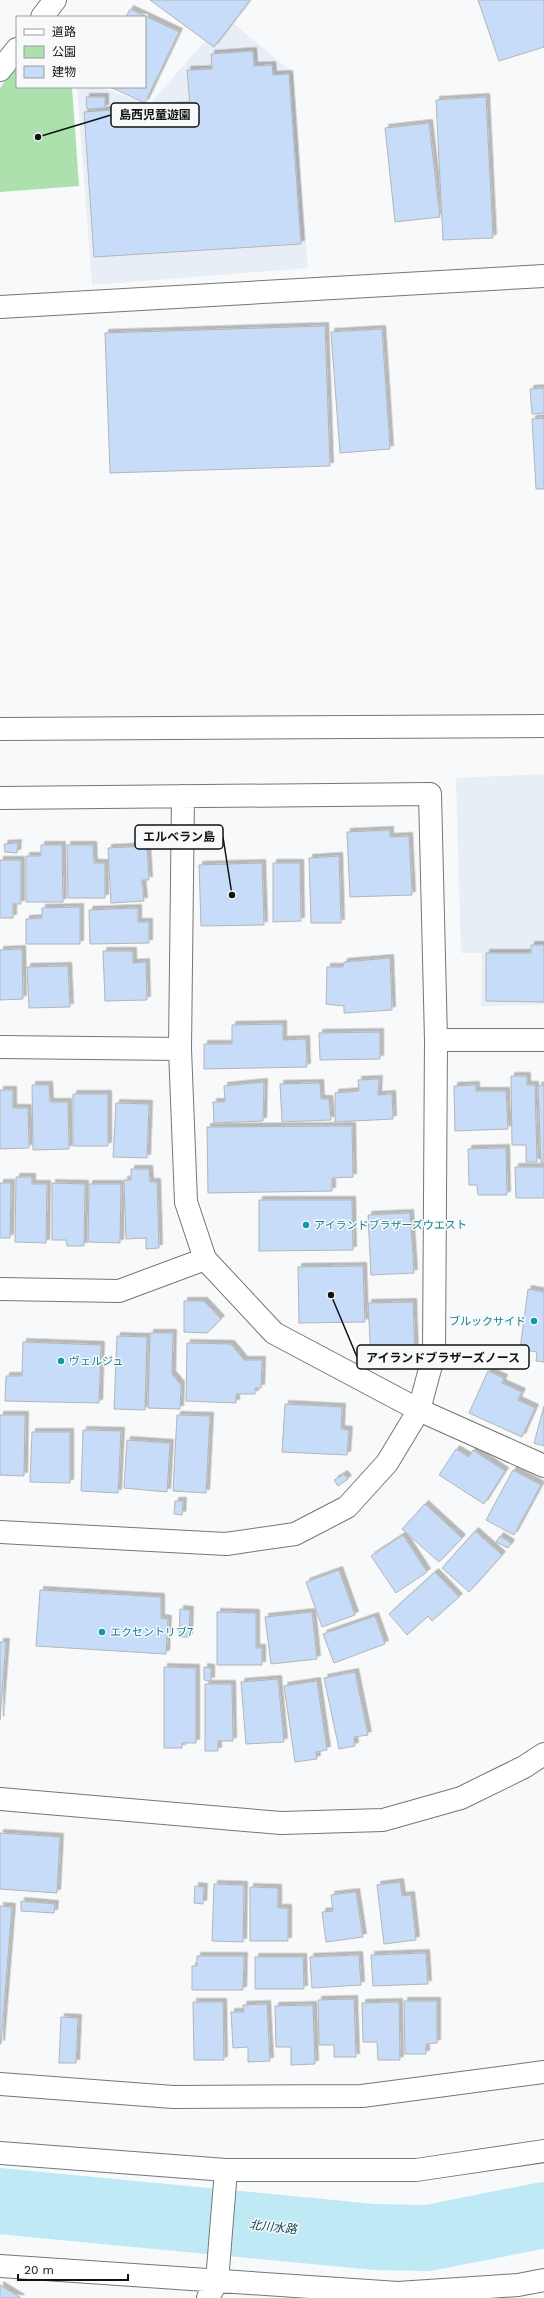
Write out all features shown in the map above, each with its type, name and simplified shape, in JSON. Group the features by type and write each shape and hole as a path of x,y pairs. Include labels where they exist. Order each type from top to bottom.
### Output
{"street":[{"path":"43,16 56,0"},
{"path":"0,70 16,50"},
{"path":"0,307 544,276"},
{"path":"0,729 544,726"},
{"path":"0,798 430,794 436,1040 434,1354 419,1410 387,1463 347,1507 295,1534 226,1544 0,1532"},
{"path":"183,796 180,1049 186,1202 205,1259 274,1333 419,1410 544,1466"},
{"path":"436,1040 544,1040"},
{"path":"0,1048 180,1049"},
{"path":"0,1289 119,1290 205,1259"},
{"path":"0,1799 281,1823 383,1820 461,1798 524,1767 544,1754"},
{"path":"0,2084 173,2097 362,2096 544,2072"},
{"path":"0,2153 226,2170 416,2170 544,2151"},
{"path":"213,2290 226,2170"},
{"path":"0,2266 213,2290 398,2292 518,2285 544,2280"}],"shaded area":[{"path":"226,17 294,74 308,268 92,285 77,88 104,88 149,105"},
{"path":"544,774 544,1005 481,1006 482,953 461,953 456,778"}],"green space":[{"path":"16,65 16,88 72,88 79,186 0,192 0,88"}],"building":[{"path":"150,0 250,0 214,47"},
{"path":"478,0 544,0 544,47 499,61"},
{"path":"130,9 145,16 126,16"},
{"path":"146,17 179,32 145,103 112,88 146,88"},
{"path":"253,51 254,66 272,65 273,75 289,74 301,244 94,257 84,112 190,105 187,70 212,69 211,54"},
{"path":"86,97 105,97 105,108 87,109"},
{"path":"486,97 493,238 443,240 436,100"},
{"path":"429,123 440,217 395,222 385,128"},
{"path":"325,326 330,466 110,473 105,333"},
{"path":"382,329 390,449 340,453 331,332"},
{"path":"544,388 544,413 532,414 530,389"},
{"path":"544,418 544,489 536,489 532,419"},
{"path":"390,830 390,837 409,836 412,895 350,897 347,832"},
{"path":"18,843 17,853 5,852 4,844"},
{"path":"41,845 62,845 63,902 26,902 26,856 41,856"},
{"path":"67,845 93,845 94,863 105,863 105,898 68,898"},
{"path":"147,846 149,880 142,880 144,901 111,903 108,848"},
{"path":"339,856 341,923 311,923 309,858"},
{"path":"0,860 21,860 21,904 13,904 13,918 0,918"},
{"path":"262,863 264,925 201,926 199,865"},
{"path":"273,863 300,863 301,921 273,922"},
{"path":"80,907 80,944 26,944 26,919 42,918 42,908"},
{"path":"138,908 138,922 149,922 149,943 90,944 89,910"},
{"path":"531,945 544,945 544,1002 486,1001 486,953 531,953"},
{"path":"22,949 23,999 0,1000 0,950"},
{"path":"103,951 133,951 133,963 146,962 147,1000 105,1001"},
{"path":"390,958 392,1010 344,1013 344,1006 326,1004 327,967 343,967 344,962"},
{"path":"68,966 70,1007 29,1008 27,967"},
{"path":"283,1024 283,1040 306,1039 307,1067 204,1069 204,1044 232,1044 232,1025"},
{"path":"380,1032 380,1059 320,1060 319,1033"},
{"path":"511,1076 527,1076 527,1085 535,1085 537,1162 526,1162 526,1145 512,1145"},
{"path":"379,1079 378,1095 392,1094 393,1119 335,1122 335,1093 359,1091 358,1080"},
{"path":"264,1082 263,1121 214,1123 213,1102 225,1102 224,1086"},
{"path":"320,1083 321,1099 329,1099 331,1120 282,1122 280,1084"},
{"path":"32,1085 49,1085 50,1102 68,1102 69,1149 33,1150"},
{"path":"476,1085 476,1091 506,1091 508,1129 455,1131 454,1086"},
{"path":"544,1085 544,1163 541,1163 538,1086"},
{"path":"0,1090 13,1090 13,1108 28,1108 29,1148 0,1149"},
{"path":"73,1094 108,1094 108,1146 73,1146"},
{"path":"116,1103 149,1104 147,1158 113,1157"},
{"path":"352,1126 353,1177 332,1178 332,1191 208,1193 207,1127"},
{"path":"506,1148 507,1195 478,1195 477,1185 469,1185 468,1149"},
{"path":"515,1167 544,1167 544,1198 516,1198"},
{"path":"131,1169 149,1169 150,1182 157,1182 159,1248 146,1249 146,1238 126,1239 124,1180 131,1180"},
{"path":"16,1177 32,1177 32,1184 47,1184 46,1243 15,1242"},
{"path":"0,1183 11,1183 10,1238 0,1238"},
{"path":"52,1183 85,1184 84,1246 67,1246 66,1240 52,1240"},
{"path":"89,1184 121,1184 120,1243 88,1242"},
{"name":"アイランドブラザーズウエスト","path":"259,1200 352,1200 353,1250 259,1251"},
{"path":"410,1213 414,1273 371,1275 368,1215"},
{"path":"363,1266 365,1322 299,1323 298,1267"},
{"name":"ブルックサイド","path":"528,1289 544,1292 544,1362 536,1361 537,1352 520,1349"},
{"path":"184,1301 204,1301 221,1319 207,1333 184,1332"},
{"path":"413,1302 415,1358 371,1359 368,1303"},
{"path":"150,1333 173,1333 172,1374 181,1385 180,1409 148,1408"},
{"path":"117,1336 147,1337 145,1410 114,1409"},
{"name":"ヴェルジュ","path":"23,1342 101,1345 99,1403 5,1401 6,1376 22,1376"},
{"path":"187,1343 231,1344 244,1360 262,1360 261,1388 255,1388 255,1394 236,1394 236,1403 186,1401"},
{"path":"488,1371 504,1378 502,1383 522,1392 518,1400 535,1408 522,1437 469,1413"},
{"path":"285,1404 342,1407 341,1429 349,1430 347,1455 282,1452"},
{"path":"544,1406 544,1446 534,1443"},
{"path":"0,1415 25,1415 24,1476 0,1475"},
{"path":"177,1415 210,1416 206,1493 173,1491"},
{"path":"83,1430 121,1431 118,1493 81,1491"},
{"path":"32,1432 70,1432 70,1483 30,1482"},
{"path":"127,1440 170,1443 167,1492 124,1488"},
{"path":"456,1449 469,1457 473,1450 505,1471 484,1504 439,1475"},
{"path":"513,1470 541,1485 514,1535 486,1520"},
{"path":"344,1474 348,1479 338,1486 334,1480"},
{"path":"175,1501 183,1501 182,1515 174,1514"},
{"path":"425,1504 462,1538 439,1562 402,1529"},
{"path":"475,1531 502,1555 469,1592 442,1568"},
{"path":"403,1535 427,1572 396,1593 371,1556"},
{"path":"500,1536 511,1543 508,1548 496,1542"},
{"path":"339,1570 355,1615 322,1627 306,1582"},
{"path":"435,1572 459,1597 432,1621 428,1616 407,1635 389,1614"},
{"name":"エクセントリブ7","path":"40,1590 161,1597 161,1618 168,1619 166,1654 36,1646"},
{"path":"180,1609 190,1610 189,1637 179,1637"},
{"path":"217,1612 256,1613 256,1648 262,1648 262,1665 217,1665"},
{"path":"312,1612 317,1659 271,1664 265,1617"},
{"path":"375,1616 385,1644 334,1663 323,1634"},
{"path":"0,1642 6,1642 0,1720"},
{"path":"164,1667 196,1668 196,1743 182,1743 182,1748 164,1748"},
{"path":"204,1667 211,1668 211,1681 204,1680"},
{"path":"355,1672 368,1735 354,1737 355,1746 339,1749 324,1678"},
{"path":"278,1679 284,1742 246,1744 241,1682"},
{"path":"317,1681 327,1750 316,1752 317,1759 295,1762 284,1686"},
{"path":"205,1684 232,1684 233,1741 218,1741 218,1751 205,1751"},
{"path":"0,1833 60,1837 57,1893 0,1889"},
{"path":"400,1882 402,1896 411,1895 416,1940 384,1944 377,1885"},
{"path":"214,1884 244,1885 243,1942 212,1941"},
{"path":"195,1886 204,1887 203,1904 194,1903"},
{"path":"250,1887 278,1888 278,1908 288,1908 288,1941 250,1941"},
{"path":"356,1892 363,1937 326,1942 322,1912 333,1911 331,1895"},
{"path":"21,1901 55,1904 54,1913 21,1911"},
{"path":"0,1906 12,1907 1,2044 0,2044"},
{"path":"426,1953 428,1984 373,1986 371,1955"},
{"path":"359,1955 361,1985 312,1988 310,1957"},
{"path":"197,1956 244,1956 243,1990 192,1990 192,1966 197,1966"},
{"path":"255,1957 303,1957 304,1989 255,1989"},
{"path":"354,1999 356,2057 334,2057 334,2045 319,2045 318,2000"},
{"path":"404,2001 437,2001 437,2043 426,2044 426,2054 405,2054"},
{"path":"193,2002 223,2002 224,2060 194,2060"},
{"path":"399,2002 400,2060 378,2060 377,2042 363,2042 362,2003"},
{"path":"267,2004 270,2061 248,2062 248,2047 233,2048 231,2012 244,2012 243,2005"},
{"path":"313,2005 315,2064 291,2065 291,2047 276,2047 275,2006"},
{"path":"61,2017 78,2018 76,2063 59,2063"},
{"path":"0,2285 21,2298 0,2298"}],"waterway":[{"name":"北川水路","path":"0,2201 374,2237 428,2238 544,2215"}],"place":[{"name":"島西児童遊園","path":"38,137"},
{"name":"エルベラン島","path":"232,895"},
{"name":"アイランドブラザーズウエスト","path":"306,1225"},
{"name":"アイランドブラザーズノース","path":"331,1295"},
{"name":"ブルックサイド","path":"534,1321"},
{"name":"ヴェルジュ","path":"61,1361"},
{"name":"エクセントリブ7","path":"102,1632"}]}
